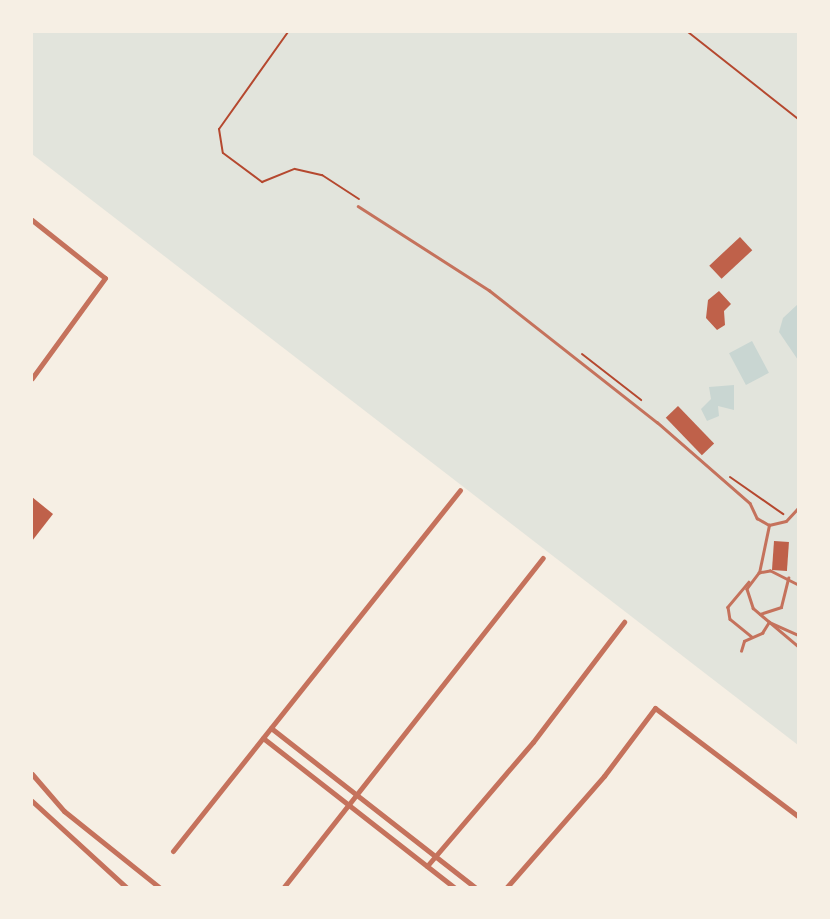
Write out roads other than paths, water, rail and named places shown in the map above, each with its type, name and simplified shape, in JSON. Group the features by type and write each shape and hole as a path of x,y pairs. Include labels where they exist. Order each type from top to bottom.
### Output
{"street":[{"path":"32,220 105,278 32,378"},
{"path":"32,368 41,365"},
{"path":"173,851 460,490"},
{"path":"283,887 543,558"},
{"path":"427,866 533,742 624,622"},
{"path":"506,887 604,776 656,708 799,816"},
{"path":"271,728 476,887"},
{"path":"263,738 455,887"},
{"path":"32,774 64,811 160,887"},
{"path":"32,801 127,887"}],"lane":[{"path":"358,206 489,290 657,422 769,525"},
{"path":"769,525 786,521 799,508"},
{"path":"752,637 730,619 728,607 759,573 769,525"},
{"path":"759,573 770,571 799,585"},
{"path":"760,614 781,607 788,578"},
{"path":"752,580 748,598 760,614 799,646"},
{"path":"741,651 744,641 762,633 769,622"},
{"path":"769,622 799,635"}]}
